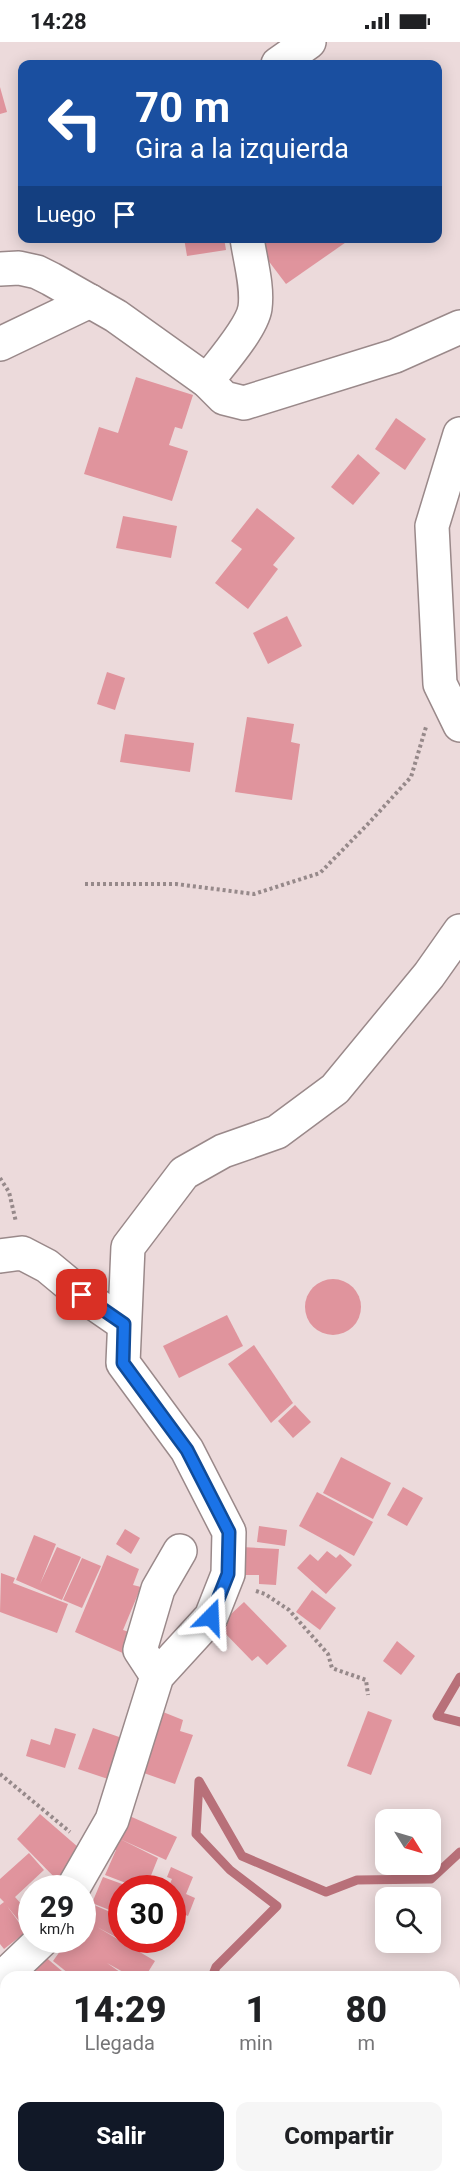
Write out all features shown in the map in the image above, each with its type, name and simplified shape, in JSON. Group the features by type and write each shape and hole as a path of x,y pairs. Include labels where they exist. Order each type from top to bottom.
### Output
{"street":[{"path":"284,60 309,42"},
{"path":"207,381 248,326 255,310 249,243"},
{"path":"0,269 19,268 37,272 90,301 116,316 207,381 224,398 244,403 395,356 460,327"},
{"path":"0,344 90,301"},
{"path":"460,435 432,526 440,684 460,725"},
{"path":"80,1875 112,1820 157,1676 211,1617 228,1574 229,1532 187,1450 123,1363 128,1247 184,1173 223,1151 277,1132 335,1089 429,975 460,931"},
{"path":"10,1254 47,1266 124,1324"},
{"path":"157,1676 140,1650 158,1589 180,1551"},
{"path":"9,1971 28,1953"}],"path":[{"path":"85,884 176,884 254,894 320,873 411,777 440,684"},
{"path":"0,1178 9,1192 10,1254"},
{"path":"228,1574 236,1584 265,1594 289,1610 328,1654 332,1668 366,1680 368,1695"},
{"path":"0,1774 94,1851"}],"building":[{"path":"0,87 7,112 0,114"},
{"path":"185,243 225,243 226,250 187,256"},
{"path":"263,243 345,243 286,284 258,247"},
{"path":"136,377 193,395 182,429 175,427 169,445 188,451 172,501 84,474 99,427 118,433"},
{"path":"396,418 426,439 405,470 375,449"},
{"path":"358,454 380,473 353,505 331,487"},
{"path":"257,508 295,538 273,565 278,569 248,609 215,583 242,549 231,541"},
{"path":"123,516 177,526 171,558 116,548"},
{"path":"287,616 302,646 268,664 253,633"},
{"path":"107,672 125,678 115,710 97,704"},
{"path":"247,717 294,724 291,742 300,744 292,800 235,792"},
{"path":"125,734 194,743 190,772 120,762"},
{"path":"333,1279 344,1281 353,1287 359,1296 361,1307 359,1318 353,1327 344,1333 333,1335 322,1333 313,1327 307,1318 305,1307 307,1296 313,1287 322,1281"},
{"path":"227,1315 243,1346 179,1378 163,1346"},
{"path":"254,1345 293,1403 271,1423 228,1364"},
{"path":"295,1405 311,1422 293,1438 278,1421"},
{"path":"341,1457 391,1483 373,1519 323,1493"},
{"path":"403,1487 423,1498 407,1526 387,1515"},
{"path":"317,1492 373,1522 354,1556 299,1526"},
{"path":"259,1526 287,1530 285,1546 257,1542"},
{"path":"125,1529 140,1538 131,1554 116,1544"},
{"path":"34,1535 56,1544 40,1584 57,1547 81,1557 62,1600 16,1580"},
{"path":"241,1547 279,1549 276,1585 259,1584 259,1575 239,1575"},
{"path":"327,1551 336,1558 340,1554 352,1565 326,1594 297,1568 310,1554 318,1561"},
{"path":"107,1555 139,1569 133,1585 141,1587 123,1630 135,1634 134,1658 75,1632"},
{"path":"82,1558 101,1566 82,1608 63,1600"},
{"path":"1,1573 15,1578 13,1583 68,1604 57,1633 0,1612"},
{"path":"312,1590 336,1608 320,1630 296,1612"},
{"path":"244,1602 287,1646 267,1665 258,1656 252,1661 218,1626"},
{"path":"397,1641 415,1656 401,1675 383,1661"},
{"path":"368,1711 392,1720 371,1775 347,1766"},
{"path":"163,1712 183,1720 180,1731 193,1735 175,1784 141,1772"},
{"path":"55,1728 76,1734 65,1768 26,1756 31,1739 50,1745"},
{"path":"93,1728 128,1740 114,1781 78,1769"},
{"path":"40,1814 86,1854 67,1875 52,1875 17,1839"},
{"path":"125,1814 177,1837 166,1860 120,1839 158,1858 151,1875 105,1875 116,1850 110,1848"},
{"path":"29,1853 44,1870 39,1875 18,1875 18,1894 15,1897 18,1900 18,1920 7,1906 18,1921 18,1938 4,1949 0,1944 0,1905 4,1902 0,1898 0,1879"},
{"path":"171,1867 193,1877 186,1894 186,1875 168,1875"},
{"path":"103,1877 108,1879 108,1909 96,1905 96,1894"},
{"path":"186,1894 195,1898 188,1916 186,1915"},
{"path":"96,1906 108,1911 108,1933 97,1927 108,1933 108,1953 141,1953 155,1961 149,1971 121,1971 107,1963 118,1971 66,1971 53,1961 59,1953 96,1953"},
{"path":"43,1955 62,1971 30,1971"}],"waterway":[{"path":"460,1677 437,1716 460,1722"},
{"path":"214,1971 277,1906 230,1870 196,1834 199,1781 242,1856 326,1892 357,1880 431,1879 460,1852"}],"route":[{"path":"82,1295 124,1324 123,1363 187,1450 229,1532 228,1574 211,1617"}]}
